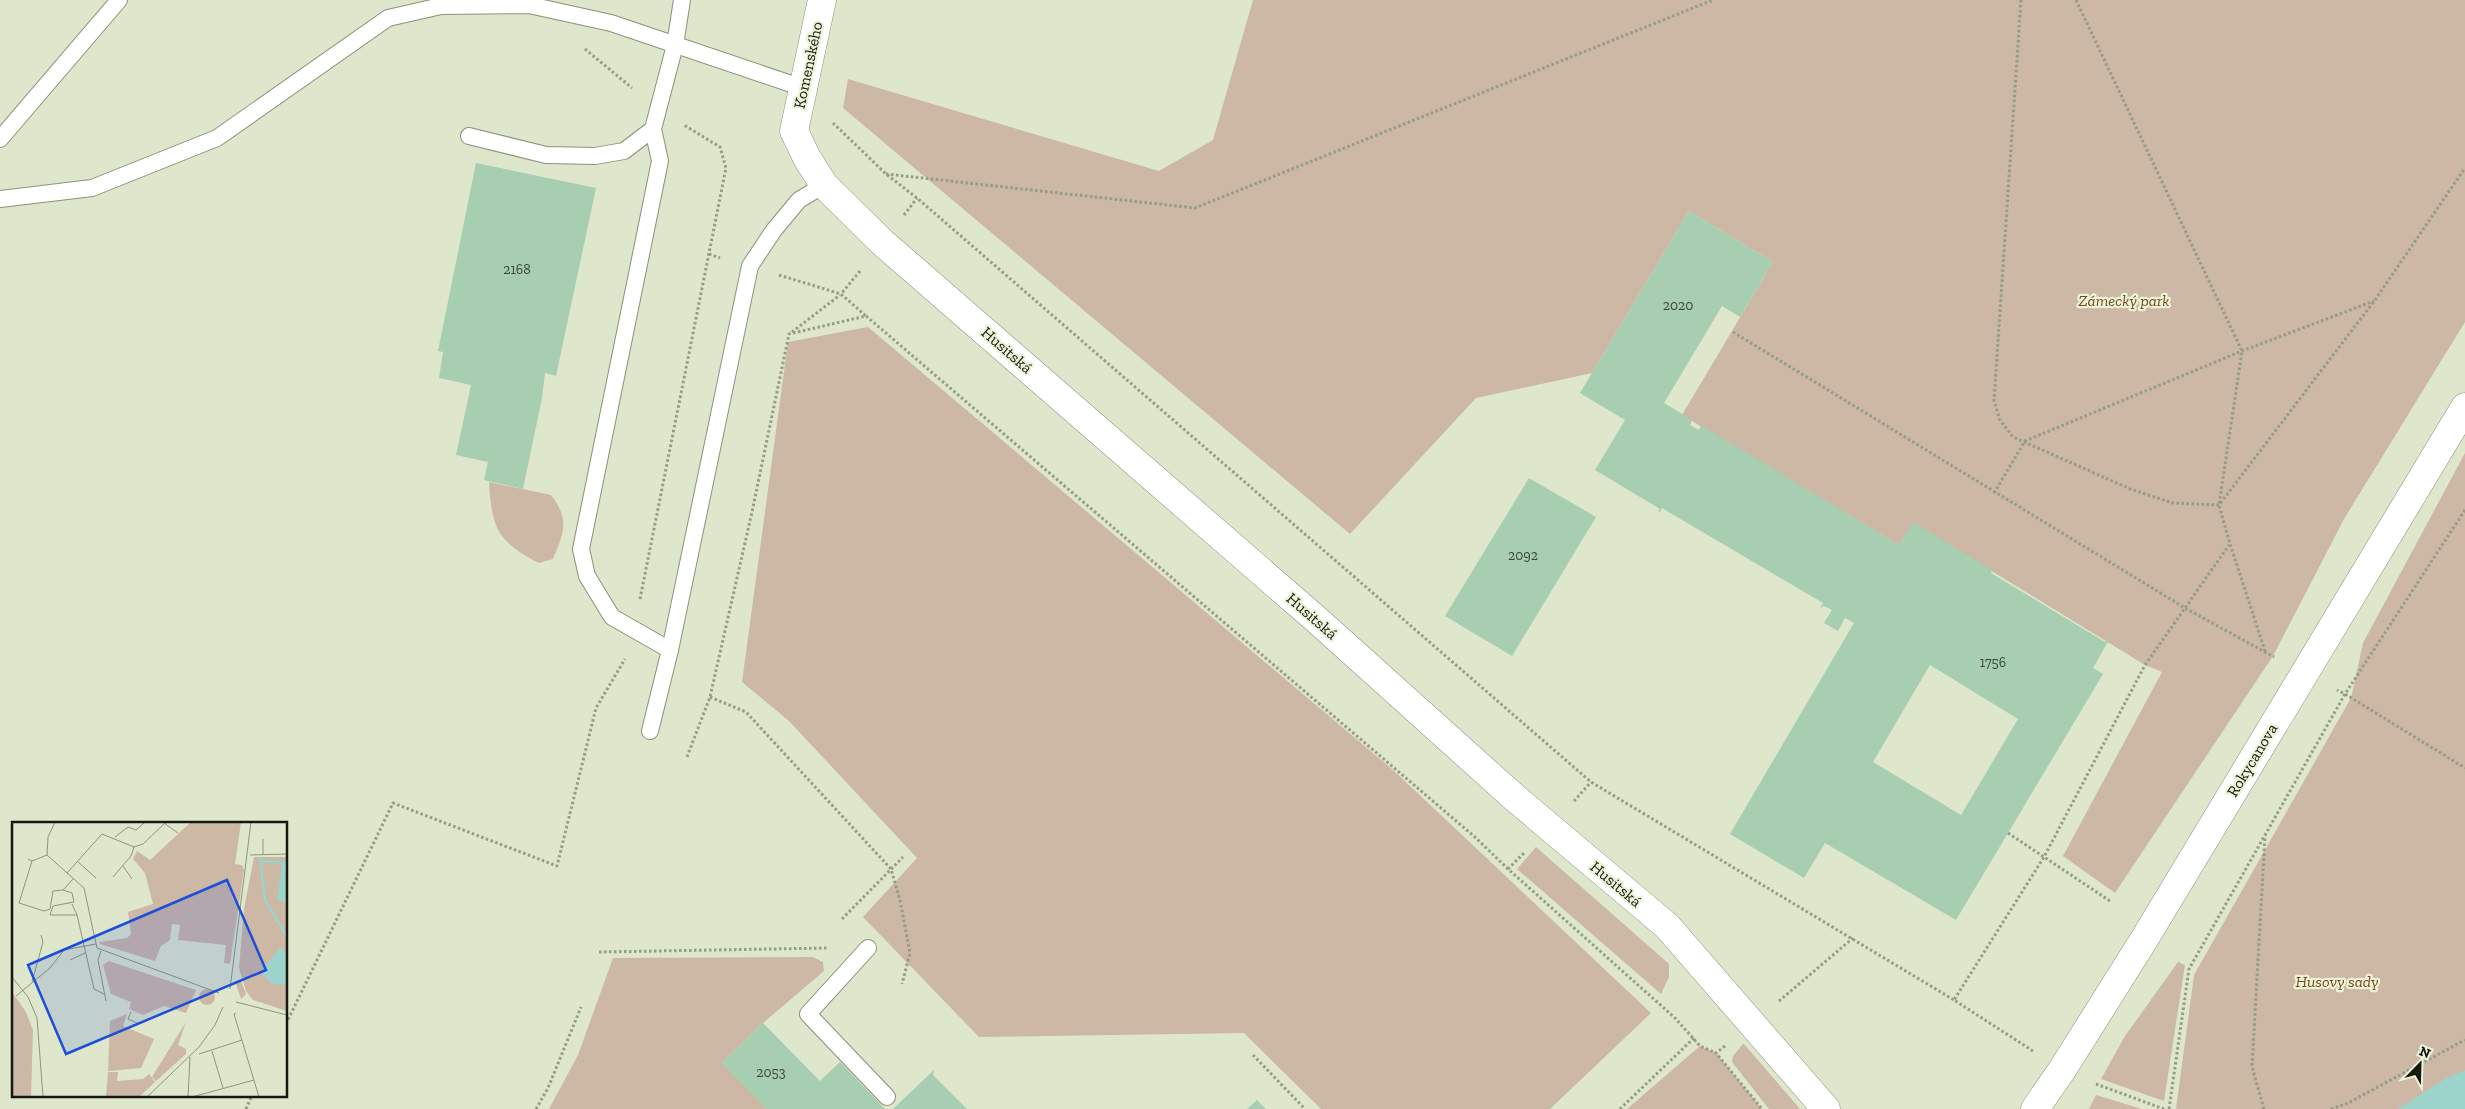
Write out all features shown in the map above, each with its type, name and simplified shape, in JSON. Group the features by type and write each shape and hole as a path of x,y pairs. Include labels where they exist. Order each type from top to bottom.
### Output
{"street":[{"name":"Komenského","path":"794,130 822,0"},
{"name":"Husitská","path":"794,130 807,158 824,185 883,243 1317,620 1515,798 1667,926 1826,1109"},
{"name":"Rokycanova","path":"2035,1109 2062,1070 2145,938 2465,407"}],"lane":[{"path":"0,139 119,0"},
{"path":"670,650 612,617 587,576 581,550 660,160 653,128 675,45 682,0"},
{"path":"0,199 92,188 217,138 388,18 441,6 529,5 611,23 804,88"},
{"path":"469,136 546,155 595,156 624,151 653,128"},
{"path":"650,731 670,650 750,266 774,230 799,200 824,185"},
{"path":"868,948 808,1014 887,1097"}],"path":[{"path":"886,174 1195,208 1713,0"},
{"path":"2021,0 1994,401 2000,420 2013,437 2130,489 2173,503 2219,505"},
{"path":"1733,332 2184,608 2265,652 2219,505 2242,351 2076,0"},
{"path":"831,117 833,124 886,174 962,237 1591,782 1954,1000 2062,1070 2164,1109"},
{"path":"2219,505 2375,300 2465,168"},
{"path":"688,757 710,697 752,512 789,334 841,294"},
{"path":"1994,493 2025,442 2242,351 2375,300"},
{"path":"789,334 866,316 1476,838 1508,870 1695,1037 1700,1046 1716,1053"},
{"path":"2169,1109 2189,969 2345,694 2465,510"},
{"path":"1954,1000 2044,856 2145,666 2230,544"},
{"path":"288,1020 393,803 557,866 596,708 623,665 634,629"},
{"path":"2304,673 2345,694 2465,768"},
{"path":"710,697 746,712 891,870 900,900 910,953 902,984"},
{"path":"2008,833 2110,901"},
{"path":"2264,1109 2252,1067 2265,836"},
{"path":"842,919 903,857"},
{"path":"599,952 868,948"},
{"path":"536,1109 548,1088 581,1007"},
{"path":"1620,1109 1695,1037"},
{"path":"2331,1109 2348,1103 2465,1040"},
{"path":"1252,1055 1305,1109"},
{"path":"246,1109 252,1096"}],"green space":[{"name":"Zámecký park","path":"1253,0 2465,0 2465,322 2344,519 2273,656 2115,893 2063,856 2162,672 2145,665 1913,523 1899,545 1682,415 1773,262 1689,211 1592,373 1476,398 1350,534 843,108 848,79 1159,171 1213,140"},
{"path":"868,327 1393,770 1651,1013 1550,1109 1321,1109 1244,1033 979,1037 863,917 917,858 789,721 742,682 788,342"},
{"name":"Husovy sady","path":"2465,453 2465,1109 2176,1109 2194,975 2351,698 2363,643"},
{"path":"489,482 551,495 563,519 560,541 553,559 539,563 514,548 499,532 492,511"},
{"path":"1536,847 1669,964 1669,977 1661,994 1517,869"},
{"path":"813,957 823,962 824,971 763,1023 722,1062 767,1109 549,1109 578,1055 613,958"},
{"path":"2178,962 2185,965 2164,1101 2101,1079 2125,1036"},
{"path":"1743,1044 1800,1109 1769,1109 1732,1062 1733,1056"},
{"path":"1700,1046 1716,1053 1762,1109 1627,1109"},
{"path":"2096,1095 2142,1109 2089,1109"}],"water":[{"path":"2465,1070 2465,1109 2398,1109 2446,1078"}],"building":[{"path":"476,163 596,188 556,376 545,373 542,398 523,489 484,480 488,462 456,455 471,385 439,378 443,352 438,351"},
{"path":"1689,211 1773,262 1740,317 1722,306 1664,403 1692,420 1690,425 1699,430 1701,425 1899,545 1913,522 1992,570 1991,573 2105,642 2107,639 2109,640 2093,668 2103,674 1956,920 1825,843 1804,878 1730,834 1854,623 1845,618 1838,631 1824,623 1832,610 1824,606 1820,608 1823,603 1662,508 1660,512 1658,511 1660,509 1595,470 1625,420 1580,393","holes":["1930,665 2018,719 1961,815 1873,762"]},
{"path":"1529,478 1596,517 1512,656 1445,616"},
{"path":"763,1023 820,1081 840,1062 885,1109 767,1109 721,1063"},
{"path":"934,1070 933,1075 967,1109 893,1109"},
{"path":"1257,1100 1266,1109 1247,1109"}]}
